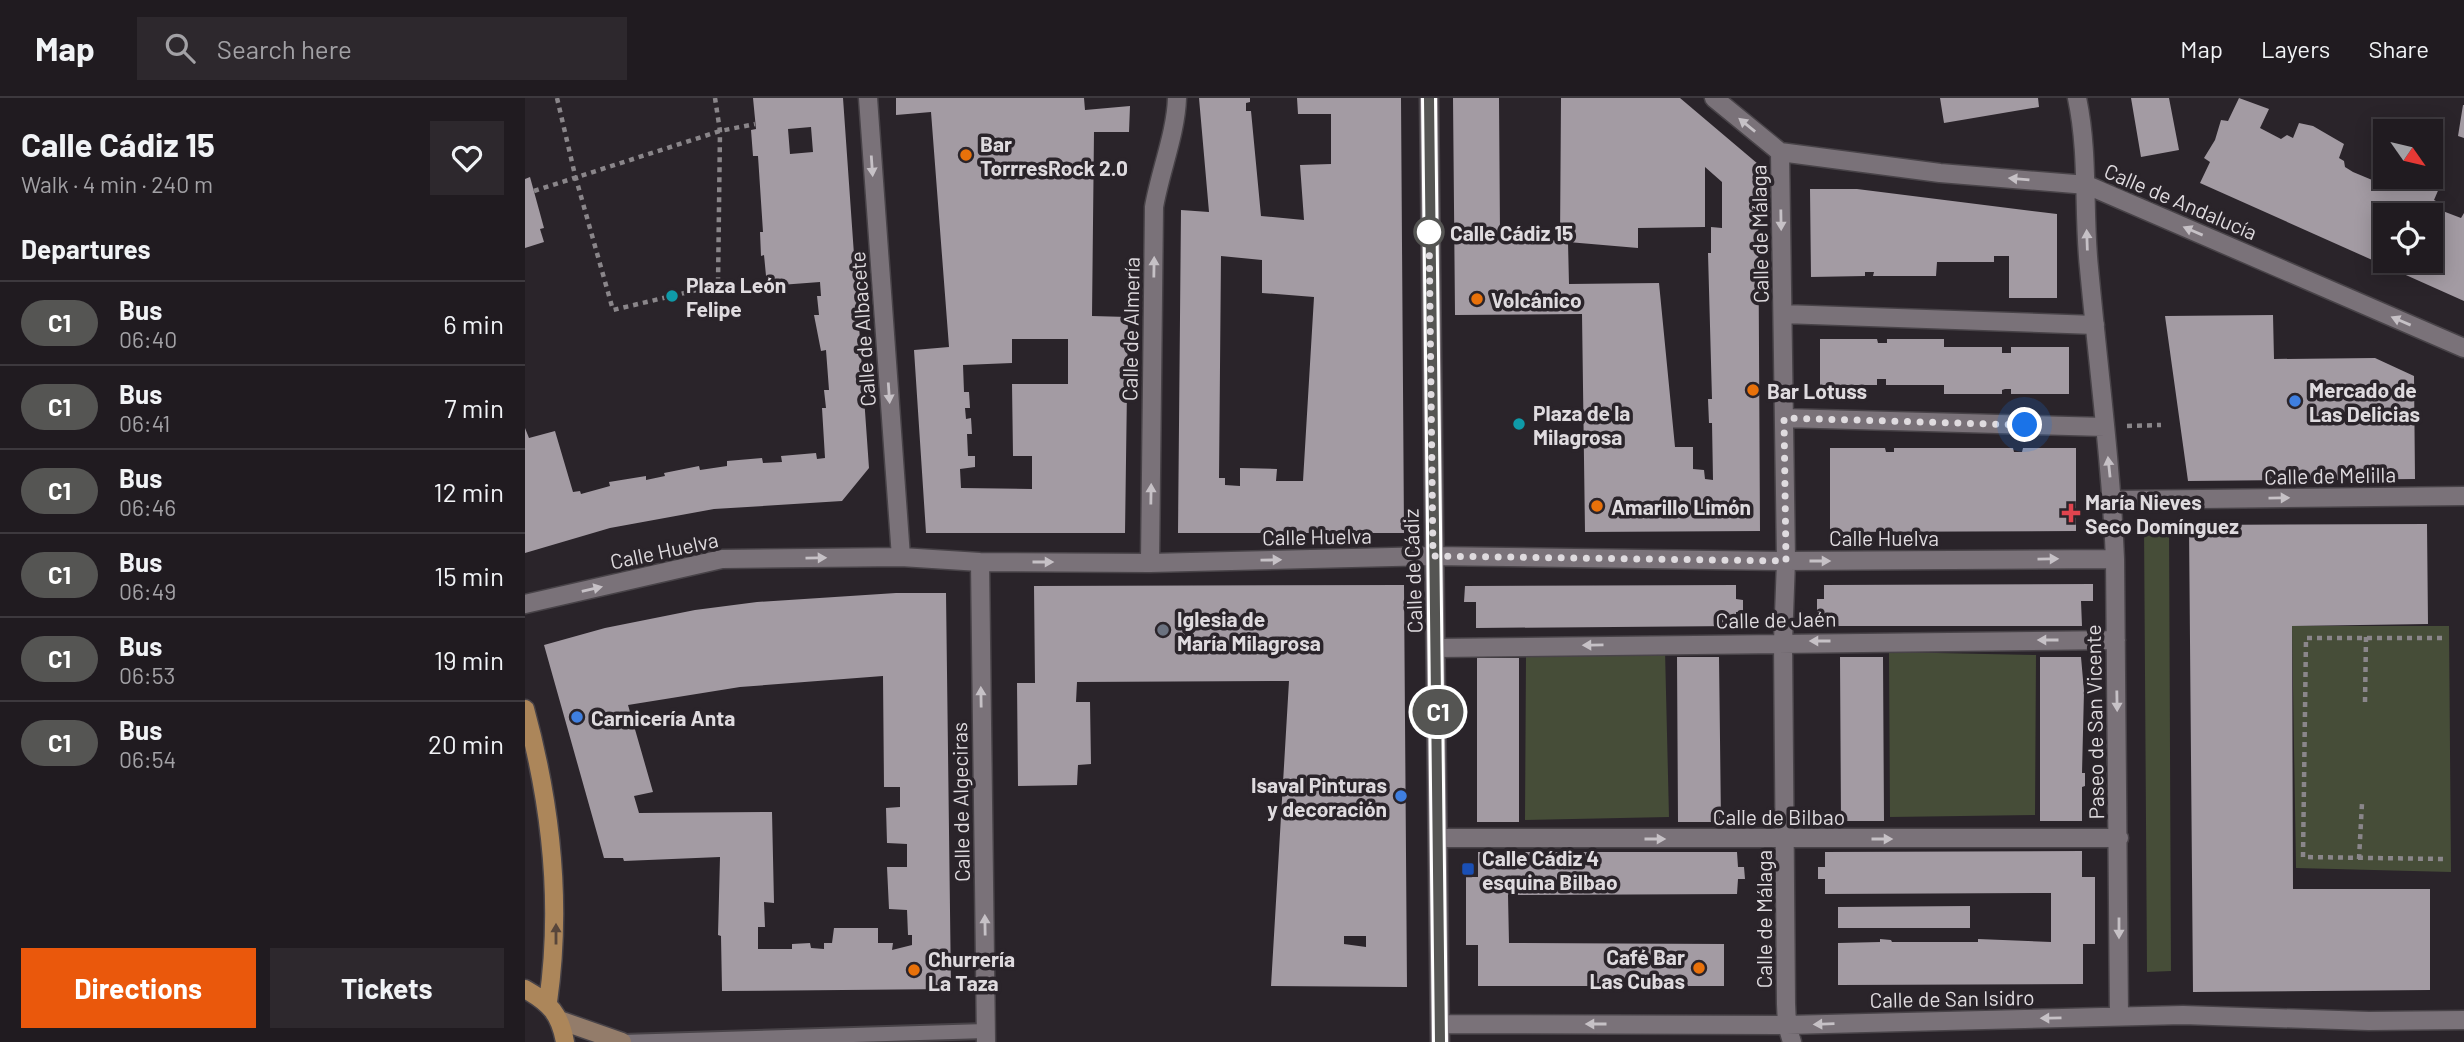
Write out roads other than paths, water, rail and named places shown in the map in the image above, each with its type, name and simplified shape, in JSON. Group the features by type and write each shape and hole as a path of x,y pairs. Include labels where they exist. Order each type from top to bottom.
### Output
{"main road":[{"path":"525,709 537,755 556,900 556,948 548,1002"},
{"path":"525,989 548,1002 562,1021 565,1042"},
{"path":"562,1021 622,1042"}],"street":[{"name":"Calle de Albacete","path":"868,98 901,557"},
{"name":"Calle de Almería","path":"1150,563 1154,207 1160,171 1177,111 1177,98"},
{"name":"Calle de Cádiz","path":"1429,98 1440,1033"},
{"path":"1714,98 1780,152"},
{"name":"Paseo de San Vicente","path":"2077,98 2087,185 2087,244 2113,500 2119,1017"},
{"name":"Calle de Andalucía","path":"1780,152 1940,173 2087,185 2464,348"},
{"name":"Calle de Málaga","path":"1780,152 1786,561 1783,642 1790,1033"},
{"name":"Calle de Málaga","path":"1783,314 2095,325"},
{"path":"1784,418 2105,427"},
{"name":"Calle de Melilla","path":"2113,500 2464,496"},
{"name":"Calle Huelva","path":"525,604 722,559 901,557 980,562 1150,563 1433,556 1786,561 2115,559"},
{"name":"Calle de Algeciras","path":"980,562 986,1037"},
{"name":"Calle de Jaén","path":"1437,648 2116,640"},
{"name":"Calle de Bilbao","path":"1439,838 2119,838"},
{"name":"Calle de San Isidro","path":"1440,1033 1790,1033 2119,1017 2464,1020"}],"lane":[{"path":"622,1042 986,1037"}],"place":[{"name":"Bar TorrresRock 2.0","path":"966,155"},
{"name":"Calle Cádiz 15","path":"1429,232"},
{"name":"Plaza León Felipe","path":"672,296"},
{"name":"Volcánico","path":"1477,299"},
{"name":"Bar Lotuss","path":"1753,390"},
{"name":"Mercado de Las Delicias","path":"2295,401"},
{"name":"Plaza de la Milagrosa","path":"1519,424"},
{"name":"Amarillo Limón","path":"1597,506"},
{"name":"María Nieves Seco Domínguez","path":"2071,513"},
{"name":"Iglesia de María Milagrosa","path":"1163,630"},
{"name":"Carnicería Anta","path":"577,717"},
{"name":"Isaval Pinturas y decoración","path":"1401,796"},
{"name":"Calle Cádiz 4 esquina Bilbao","path":"1468,869"},
{"name":"Café Bar Las Cubas","path":"1699,968"},
{"name":"Churrería La Taza","path":"914,970"}]}
